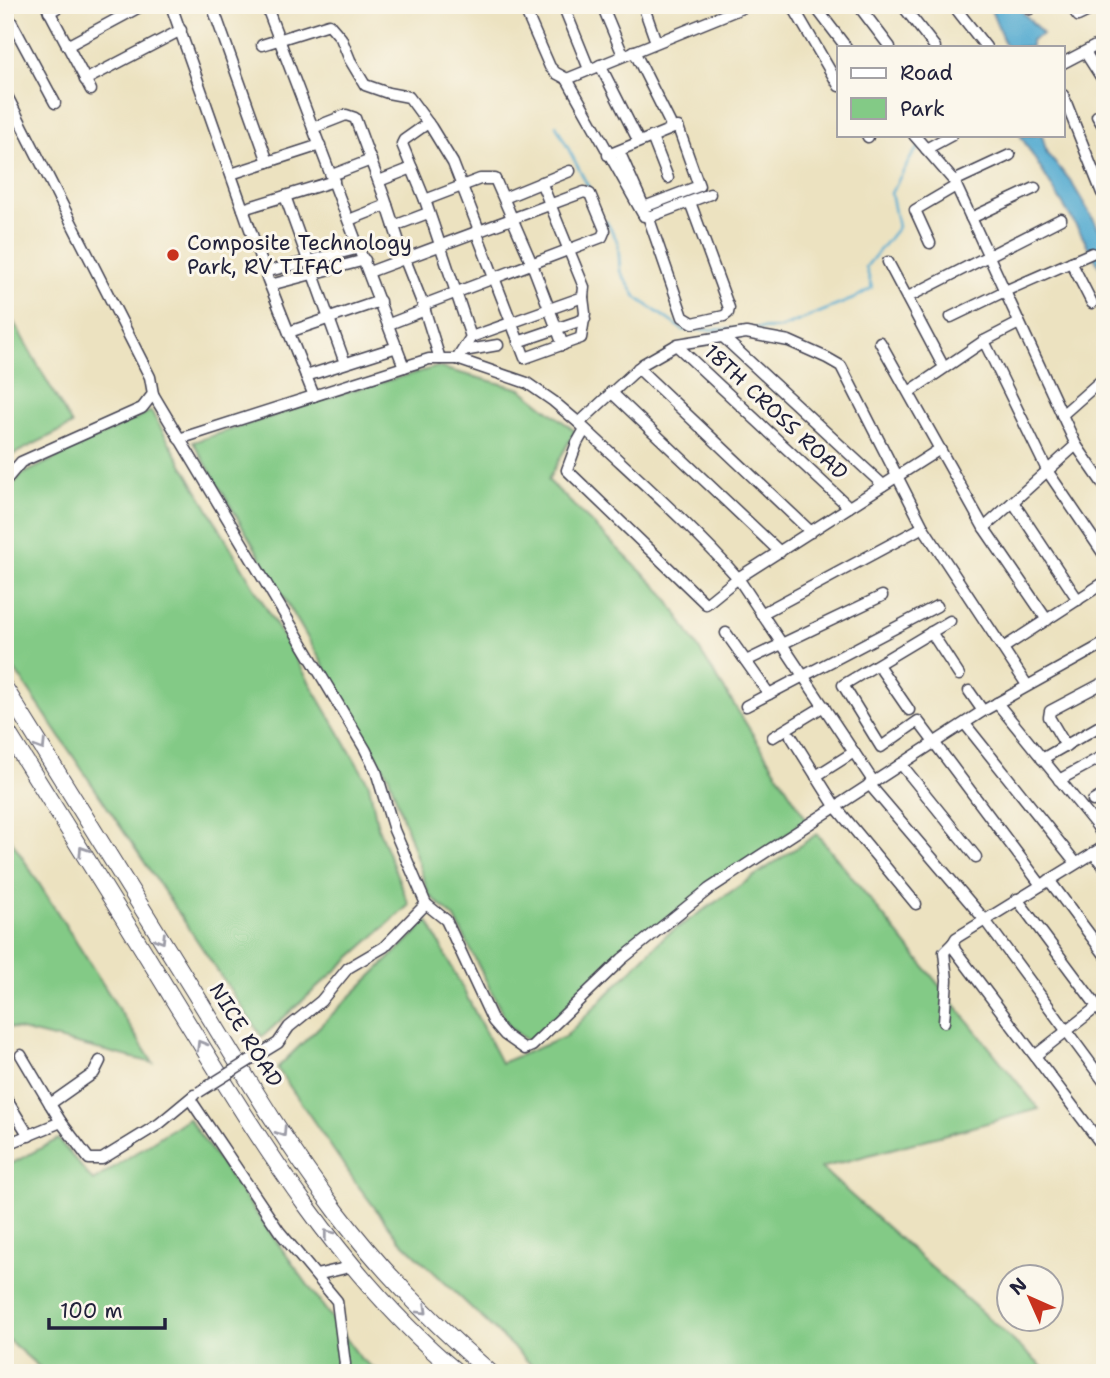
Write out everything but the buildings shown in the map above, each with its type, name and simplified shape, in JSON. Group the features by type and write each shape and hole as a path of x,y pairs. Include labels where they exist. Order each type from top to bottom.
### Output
{"highway":[{"name":"NICE ROAD","path":"5,688 244,1074 338,1214 387,1272 491,1373"},
{"name":"NICE ROAD","path":"5,728 107,888 268,1152 354,1266 458,1373"}],"street":[{"path":"62,5 47,8 88,85 181,30"},
{"path":"67,46 143,5"},
{"path":"171,5 265,272 314,396"},
{"path":"212,5 268,162"},
{"path":"266,5 404,368"},
{"path":"523,5 550,67 556,74 567,79 644,207 699,186 679,128 613,153"},
{"path":"563,5 594,67 638,138"},
{"path":"602,5 670,123"},
{"path":"643,5 656,42"},
{"path":"567,79 749,5"},
{"path":"792,5 837,83"},
{"path":"814,5 845,46"},
{"path":"858,5 889,46"},
{"path":"902,5 933,46"},
{"path":"953,5 985,46"},
{"path":"1070,5 1078,16 1101,5"},
{"path":"5,10 55,103"},
{"path":"262,45 329,24 341,38 365,85 409,97 453,163 525,358 581,338 585,319 584,286 541,182"},
{"path":"1064,62 1105,41"},
{"path":"1085,52 1101,77 1105,78"},
{"path":"5,92 150,377 153,394 365,749 376,771 394,830 426,904 437,910 446,920 493,1021 505,1035 525,1049 532,1046 622,959 709,889 983,711 1105,643"},
{"path":"1064,98 1102,193"},
{"path":"313,128 346,115 351,116 360,129 440,359"},
{"path":"1097,116 1105,130"},
{"path":"428,123 402,144 425,200 471,337"},
{"path":"948,136 921,143 955,184 1076,445 1105,487"},
{"path":"652,137 668,178"},
{"path":"231,174 320,145"},
{"path":"613,153 641,213 648,216 710,194"},
{"path":"930,243 915,210 955,184 1010,155"},
{"path":"243,209 333,178 371,160"},
{"path":"379,181 412,168"},
{"path":"504,198 570,171"},
{"path":"425,200 480,179 495,179 533,264 563,345"},
{"path":"971,218 1035,188"},
{"path":"369,272 587,192 605,230 602,237 457,293 389,324"},
{"path":"285,196 345,363"},
{"path":"648,216 682,317 692,323 724,316 729,308 690,202"},
{"path":"349,220 387,205"},
{"path":"394,226 428,213"},
{"path":"908,297 1061,219"},
{"path":"265,272 360,248"},
{"path":"951,317 1004,290 1092,253"},
{"path":"270,285 365,260"},
{"path":"888,262 941,362"},
{"path":"1071,262 1092,303"},
{"path":"460,355 471,337 583,298"},
{"path":"289,332 380,301"},
{"path":"529,318 542,352"},
{"path":"518,342 585,319"},
{"path":"909,392 984,341 1019,323"},
{"path":"940,449 897,477 883,485 811,532 738,578 705,604 567,470 582,426 611,392 643,363 676,345 746,333 789,341 841,366 897,477 923,527 1027,685"},
{"path":"723,337 883,485"},
{"path":"984,341 1048,472 1105,556"},
{"path":"880,342 984,528 1047,620"},
{"path":"179,439 429,359 460,355 498,345"},
{"name":"18TH CROSS ROAD","path":"676,345 849,507"},
{"path":"306,376 397,347"},
{"path":"460,355 527,383 553,401 738,578 854,752 871,782 984,919 1105,1083"},
{"path":"638,368 811,532"},
{"path":"1062,415 1101,381 1105,396"},
{"path":"611,392 780,551"},
{"path":"5,481 22,463 142,408 153,394"},
{"path":"984,528 1076,445"},
{"path":"1013,502 1078,600"},
{"path":"761,614 923,527"},
{"path":"1003,648 1105,582"},
{"path":"746,661 881,596"},
{"path":"746,706 937,606"},
{"path":"950,621 843,685 881,747 918,721 1105,955"},
{"path":"931,632 959,675"},
{"path":"726,633 769,694"},
{"path":"878,665 909,710"},
{"path":"1066,746 1049,718 1050,711 1105,682"},
{"path":"969,691 983,711"},
{"path":"997,703 1059,780 1101,824 1105,840"},
{"path":"773,737 824,706"},
{"path":"1042,759 1105,723"},
{"path":"965,724 1076,863"},
{"path":"791,736 835,806 916,904"},
{"path":"816,776 854,752"},
{"path":"1059,780 1105,755"},
{"path":"901,764 976,857"},
{"path":"1093,801 1105,793"},
{"path":"944,1022 947,980 944,952 956,938 1105,846"},
{"path":"1093,853 1105,868"},
{"path":"1017,899 1105,1017"},
{"path":"21,1055 61,1122 89,1159 96,1160 159,1124 199,1091 278,1043 289,1027 321,1001 348,968 384,947 426,904"},
{"path":"953,943 954,950 1105,1149"},
{"path":"1036,1055 1097,1007"},
{"path":"50,1104 94,1073 100,1061"},
{"path":"5,1097 29,1136"},
{"path":"190,1099 279,1231 338,1301 345,1364 343,1373"},
{"path":"5,1145 61,1122"},
{"path":"316,1275 354,1266"}],"green space":[{"path":"5,307 72,425 12,455 5,462"},
{"path":"437,367 521,389 575,431 548,480 664,594 807,820 629,947 529,1042 509,1027 455,918 429,895 389,777 193,442 353,390"},
{"path":"151,411 369,784 378,828 409,905 262,1037 5,655 5,495 21,475"},
{"path":"5,830 153,1063 5,1026"},
{"path":"817,834 1039,1109 821,1168 995,1324 995,1332 1003,1332 1049,1373 540,1373 398,1238 356,1183 277,1068 428,921 501,1063 565,1037 665,936"},
{"path":"188,1118 361,1359 381,1373 46,1373 5,1337 5,1167 58,1139 93,1181"}],"water":[{"path":"989,5 1016,5 1043,34 1031,40 1031,46 1006,46"},
{"path":"1021,136 1042,136 1047,154 1070,180 1105,239 1105,277"}],"waterway":[{"path":"556,125 590,190"},
{"path":"924,142 930,136"},
{"path":"748,329 781,328 853,299 872,288 866,267 898,227 891,193 920,146"},
{"path":"606,221 618,242 620,271 637,298 683,330 742,329"}],"place":[{"name":"Composite Technology Park, RV TIFAC","path":"173,255"}]}
